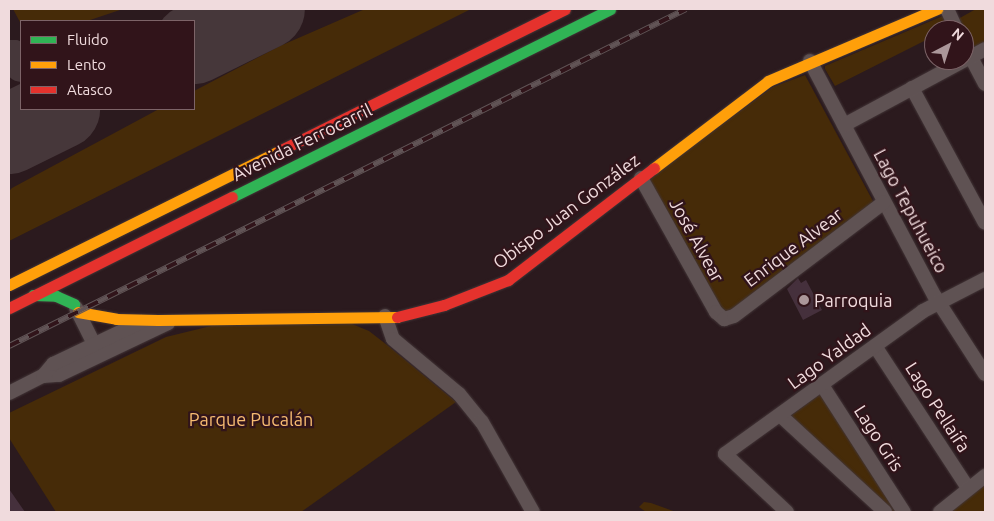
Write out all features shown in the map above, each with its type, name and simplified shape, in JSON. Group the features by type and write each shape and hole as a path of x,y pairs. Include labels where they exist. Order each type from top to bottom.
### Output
{"main road":[{"name":"Avenida Ferrocarril","path":"9,285 565,9"},
{"name":"Avenida Ferrocarril","path":"9,308 610,9"},
{"name":"Obispo Juan González","path":"33,295 56,296 76,308 116,319 416,314 502,284 768,81 937,9"},
{"path":"53,263 62,281"}],"street":[{"name":"Lago Tepuhueico","path":"810,62 938,303 985,374"},
{"path":"974,64 985,84"},
{"path":"844,125 912,88 939,70"},
{"path":"912,88 985,223"},
{"name":"José Alvear","path":"641,178 716,312 724,318"},
{"name":"Enrique Alvear","path":"724,318 734,316 884,202"},
{"name":"Lago Yaldad","path":"787,512 724,454 938,303 985,279"},
{"path":"9,393 43,376 53,364 97,350 62,281"},
{"path":"384,316 394,339 459,394 482,422 533,512"},
{"name":"Obispo Juan González","path":"97,350 179,319"},
{"name":"Obispo Juan González","path":"97,350 146,320"},
{"name":"Lago Pellaifa","path":"876,346 968,488"},
{"name":"Lago Gris","path":"822,385 904,512"},
{"path":"780,415 885,512"},
{"path":"940,512 985,476"}],"green space":[{"path":"13,9 123,9 90,20 20,20 20,22"},
{"path":"365,9 471,9 9,241 9,191 12,188 157,110 195,110 195,90 280,46"},
{"path":"976,9 985,9 985,42 976,47 974,46 974,20 958,19"},
{"path":"945,15 947,20 933,20"},
{"path":"924,24 924,41 835,86 825,66"},
{"path":"805,75 874,203 729,315 724,315 648,179 773,87"},
{"name":"Parque Pucalán","path":"352,324 369,331 456,402 301,512 56,512 9,438 9,413 166,337 215,325"},
{"path":"823,392 901,512 892,512 789,417"},
{"path":"985,484 985,512 950,512"},
{"path":"644,502 676,512 646,512 639,507"}],"building":[{"name":"Parroquia","path":"798,278 801,283 806,280 822,310 803,320 787,289"},
{"path":"9,489 25,512 9,512"}],"taxiway":[{"path":"9,56 14,56 20,65"},
{"path":"43,110 46,116"}],"runway":[{"path":"195,44 265,9"},
{"path":"9,134 58,110"}],"railway":[{"path":"9,346 686,9"}],"traffic: fast":[{"path":"232,197 610,9"},
{"path":"33,295 56,296 74,304"}],"traffic: slow":[{"path":"654,168 768,81 937,9"},
{"path":"9,285 279,151"},
{"path":"78,312 116,319 158,320 397,317"}],"traffic: jam":[{"path":"279,151 565,9"},
{"path":"397,317 444,305 508,280 654,168"},
{"path":"9,308 232,197"}],"place":[{"name":"Parroquia","path":"804,300"}]}
